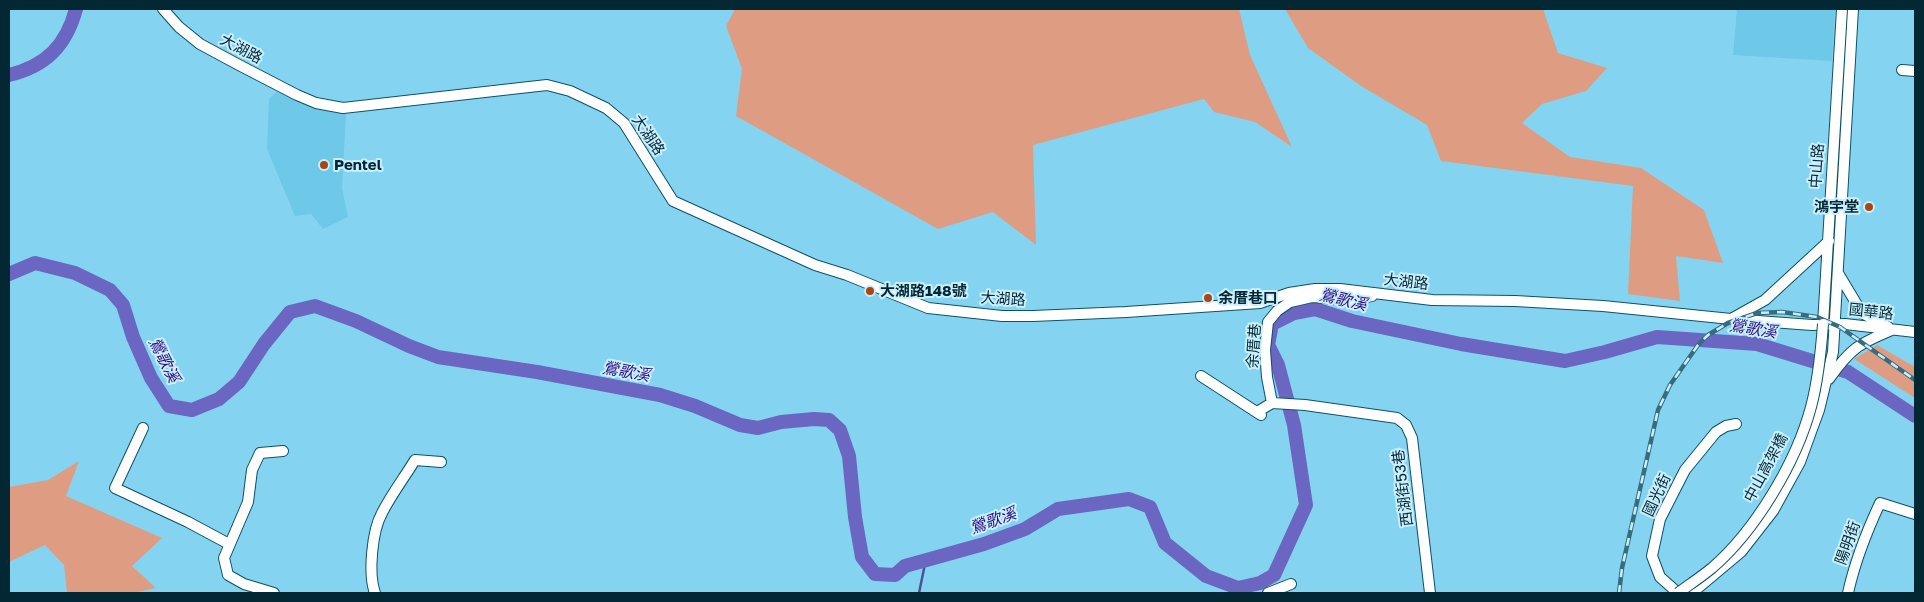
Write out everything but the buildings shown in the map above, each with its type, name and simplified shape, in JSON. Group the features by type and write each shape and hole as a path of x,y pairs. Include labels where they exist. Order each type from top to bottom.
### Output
{"street":[{"name":"大湖路","path":"163,9 179,27 200,44 281,87 316,103 343,108 548,86 570,91 606,108 624,123 673,202 815,265 847,275 928,308 1002,316 1062,315 1260,303 1289,293 1315,289 1340,289 1432,300 1515,301 1604,306 1730,319 1812,325 1828,324"},
{"name":"中山路","path":"1828,324 1828,241 1842,9"},
{"name":"中山路","path":"1828,324 1838,273 1853,9"},
{"path":"1902,70 1915,71"},
{"path":"1730,319 1765,300 1828,241 1840,237"},
{"path":"1838,273 1862,313 1893,329"},
{"name":"余厝巷","path":"1272,403 1267,377 1266,350 1268,322 1277,311 1290,302 1312,297 1353,300 1380,294"},
{"name":"國華路","path":"1828,324 1915,332"},
{"name":"中山高架橋","path":"1692,593 1741,552 1773,511 1800,462 1819,410 1833,352 1828,324"},
{"name":"中山高架橋","path":"1678,593 1712,568 1735,545 1766,506 1787,466 1811,408 1828,324"},
{"path":"1825,385 1843,360 1857,346 1893,329"},
{"path":"1201,376 1260,414 1272,403"},
{"name":"西湖街53巷","path":"1272,403 1305,405 1397,418 1406,425 1412,438 1430,593"},
{"name":"國光街","path":"1678,593 1660,577 1652,556 1660,519 1685,470 1716,432 1726,426 1736,424"},
{"path":"144,428 115,488 188,522 229,544"},
{"path":"274,593 244,584 228,575 224,558 248,502 252,470 260,453 283,451"},
{"path":"375,593 372,584 372,551 380,515 415,460 441,462"},
{"name":"陽明街","path":"1848,593 1854,566 1866,531 1880,503 1915,514"},
{"path":"1268,593 1291,584"}],"shaded area":[{"path":"735,9 1239,9 1250,55 1292,147 1255,122 1214,112 1204,99 1033,145 1036,245 993,212 938,229 736,116 742,69 726,26"},
{"path":"1285,9 1543,9 1558,53 1607,68 1586,91 1542,104 1522,123 1570,157 1641,168 1704,210 1723,263 1676,256 1680,301 1628,294 1633,186 1441,161 1427,125 1361,86 1308,48"},
{"path":"1737,9 1835,9 1832,61 1733,55"},
{"path":"276,92 346,113 342,188 348,217 323,229 311,214 295,216 267,149 269,99"},
{"path":"1877,345 1915,367 1915,398 1854,359"},
{"path":"79,461 66,496 162,538 132,566 156,588 133,593 67,593 64,565 45,545 9,562 9,487 48,480"}],"waterway":[{"name":"鶯歌溪","path":"9,75 34,66 53,52 67,34 76,9"},
{"name":"鶯歌溪","path":"9,274 35,263 75,273 110,290 123,305 133,337 151,378 169,406 192,410 219,399 239,382 264,344 290,312 315,306 356,321 409,346 438,357 537,372 660,395 695,406 740,425 758,428 781,422 814,419 829,420 840,430 849,456 855,517 862,557 875,574 895,575 905,566 984,544 1025,529 1058,509 1129,499 1150,507 1165,543 1206,576 1238,588 1260,583 1274,575 1306,505 1294,425 1278,365 1268,345 1272,324 1294,313 1315,309 1352,321 1461,344 1565,361 1657,337 1757,344 1848,372 1915,416"},
{"path":"919,593 926,559"}],"railway":[{"path":"1619,593 1622,568 1658,410 1670,385 1698,345 1708,335 1728,323 1757,313 1782,312 1817,317 1840,327 1915,380"}],"place":[{"name":"Pentel","path":"324,165"},
{"name":"鴻宇堂","path":"1869,207"},
{"name":"大湖路148號","path":"870,291"},
{"name":"余厝巷口","path":"1208,298"}]}
